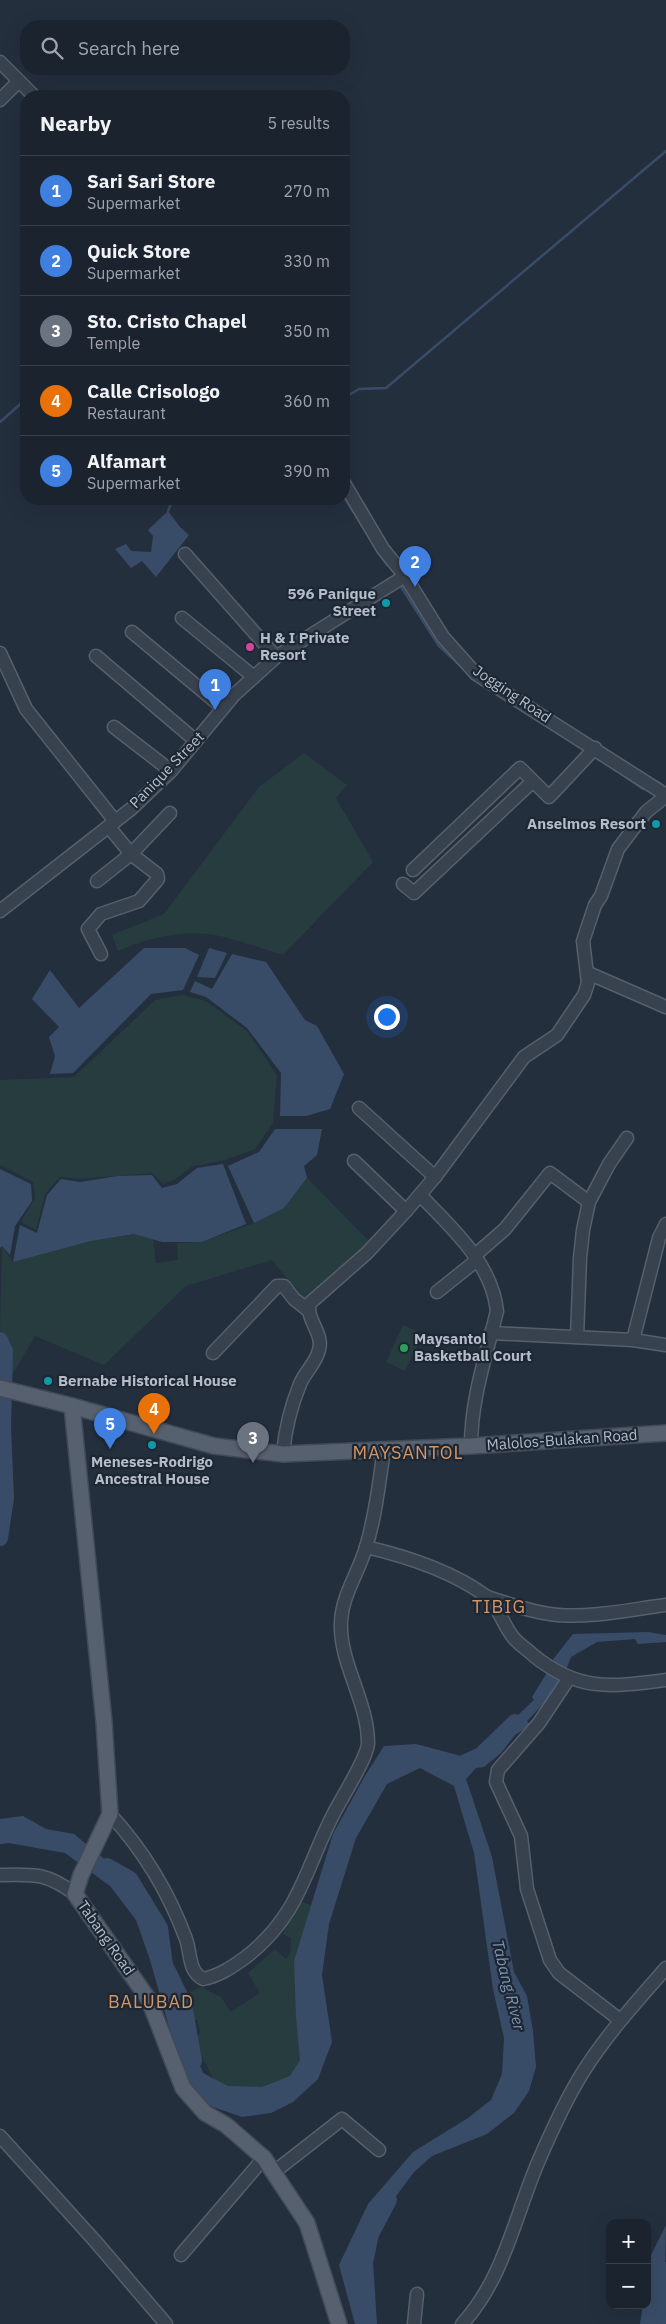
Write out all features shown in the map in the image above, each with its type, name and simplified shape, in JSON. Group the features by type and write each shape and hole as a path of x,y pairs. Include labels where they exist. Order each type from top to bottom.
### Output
{"main road":[{"name":"Malolos-Bulakan Road","path":"0,1388 214,1446 283,1454 471,1446 666,1433"},
{"name":"Tabang Road","path":"72,1406 104,1722 110,1814 81,1876 75,1894 149,2000 183,2088 205,2113 226,2125 264,2158 307,2223 339,2324"}],"street":[{"path":"0,62 28,90"},
{"path":"0,100 19,82"},
{"name":"Jogging Road","path":"350,493 383,549 405,576 442,637 476,674 595,748 666,795"},
{"path":"185,554 276,657"},
{"name":"Panique Street","path":"0,911 131,809 171,771 223,708 276,657 405,576"},
{"path":"182,618 254,677"},
{"path":"132,632 223,708"},
{"path":"0,653 26,709 112,824 131,854 157,874 158,879 140,901 101,914 88,929 101,954"},
{"path":"96,656 196,741"},
{"path":"114,727 171,771"},
{"path":"413,870 520,768 549,797 595,748"},
{"path":"403,884 414,893 532,782"},
{"path":"308,1310 310,1303 367,1254 435,1177 524,1056 557,1035 584,995 588,983 583,941 595,905 618,849 646,812 666,795"},
{"path":"97,881 131,854 170,812"},
{"path":"588,973 666,1007"},
{"path":"359,1108 435,1177"},
{"path":"577,1337 580,1258 589,1202 608,1164 627,1138"},
{"path":"354,1161 406,1211"},
{"path":"437,1292 476,1258 505,1229 550,1173 589,1202"},
{"path":"420,1194 454,1230 476,1258 496,1298 497,1310 492,1333 476,1388 471,1421 471,1446"},
{"path":"633,1340 659,1238 666,1224"},
{"path":"213,1353 279,1285 284,1286 308,1310 318,1336 320,1349 301,1382 285,1436 283,1454"},
{"path":"492,1333 665,1341"},
{"path":"110,1814 127,1833 162,1885 187,1940 192,1969 196,1976 203,1979 214,1977 233,1966 277,1929 296,1900 334,1813 369,1745 363,1709 342,1641 341,1623 343,1606 366,1547 374,1515 384,1450"},
{"path":"366,1547 402,1556 442,1572 487,1596 526,1609 559,1615 666,1605"},
{"path":"487,1596 513,1638 544,1664 567,1677 590,1684 630,1684 666,1680"},
{"path":"567,1677 539,1723 498,1770 496,1782 521,1836 527,1889 550,1960 559,1973 620,2020"},
{"path":"0,1875 31,1874 57,1880 75,1894"},
{"path":"462,2324 492,2284 526,2192 564,2104 583,2071 620,2020 666,1968"},
{"path":"274,2172 342,2119 379,2150"},
{"path":"0,2136 95,2241 166,2324"},
{"path":"181,2255 264,2158"},
{"path":"414,2324 417,2294"}],"green space":[{"path":"304,753 347,785 336,798 373,862 283,955 225,937 196,933 162,937 118,951 112,935 164,914 259,787"},
{"path":"183,995 206,1001 247,1031 277,1075 273,1123 255,1149 225,1160 191,1167 174,1180 163,1184 152,1173 81,1179 60,1177 45,1194 36,1230 21,1222 35,1198 33,1182 0,1165 0,1080 74,1077 155,1000"},
{"path":"307,1178 370,1242 304,1299 272,1260 186,1286 104,1365 35,1336 11,1377 6,1346 0,1331 2,1246 13,1262 91,1241 135,1234 153,1239 156,1263 178,1260 177,1243 202,1242 254,1223 284,1208"},
{"name":"Maysantol Basketball Court","path":"403,1325 423,1334 405,1371 386,1362"},
{"path":"298,1900 313,1906 302,2078 223,2097 202,2057 196,2058 195,2053 199,2050 196,2038 200,2032 197,2020 190,2018 187,1994 201,1987 221,1997 231,2012 260,1993 248,1973 275,1949 286,1959 290,1954 291,1938 283,1934"}],"water":[{"path":"168,511 180,527 189,535 156,577 142,561 131,568 115,549 126,544 131,551 151,552 153,536 148,530"},
{"path":"144,948 185,948 199,955 183,990 151,994 73,1073 50,1074 55,1056 49,1037 59,1027 32,999 50,970 79,1008"},
{"path":"209,948 227,953 215,978 197,977"},
{"path":"232,954 266,962 305,1020 317,1026 344,1074 330,1109 306,1116 280,1116 281,1073 247,1028 206,997 190,992 195,981 212,989"},
{"path":"275,1129 322,1129 317,1155 304,1166 307,1178 284,1208 254,1223 228,1166 259,1152"},
{"path":"223,1164 246,1224 202,1242 162,1242 134,1234 91,1241 13,1262 20,1225 37,1233 47,1195 61,1179 80,1182 118,1176 152,1175 162,1188 177,1184 197,1168"},
{"path":"0,1169 31,1184 32,1201 15,1226 10,1255 2,1246 0,1248"},
{"path":"648,1632 666,1635 666,1642 638,1644 635,1639 597,1642 571,1657 565,1672 551,1662 573,1634"},
{"path":"548,1671 565,1682 548,1705 545,1702 527,1721 530,1725 515,1735 501,1753 484,1767 476,1768 466,1779 492,1857 514,1972 527,1996 533,2031 536,2067 529,2091 514,2113 487,2134 432,2156 414,2172 365,2238 369,2324 355,2324 339,2265 368,2204 413,2152 468,2118 491,2100 502,2074 504,2038 493,1989 474,1853 454,1786 420,1768 387,1784 356,1838 329,1924 322,1975 332,2042 318,2079 293,2102 271,2113 242,2117 213,2107 187,2090 150,1960 136,1920 110,1886 65,1853 9,1843 0,1844 0,1819 23,1816 46,1829 74,1834 143,1891 167,1948 183,2020 203,2073 228,2086 262,2087 290,2076 300,2060 294,1961 333,1834 384,1746 416,1744 465,1757 481,1756 486,1749 495,1744 520,1713 534,1700 532,1697"},
{"path":"666,2225 664,2324 640,2324 642,2309 651,2309 651,2255"}],"waterway":[{"path":"350,394 359,389 386,388 666,151"},
{"path":"0,422 20,404"},
{"path":"168,511 170,505"},
{"path":"349,505 365,530"},
{"path":"381,556 387,565"},
{"path":"400,585 439,646 463,668"},
{"path":"577,745 587,752"},
{"path":"611,767 643,789"},
{"path":"0,1340 5,1351 3,1427 6,1498 0,1538"},
{"path":"457,1766 481,1755 515,1722"},
{"path":"107,1866 130,1879 160,1928 165,1965 184,2004 194,2061"},
{"name":"Tabang River","path":"369,2324 365,2263 371,2234 389,2200"},
{"name":"Tabang River","path":"665,2324 660,2287 666,2270"}],"place":[{"name":"Quick Store","path":"415,587"},
{"name":"596 Panique Street","path":"386,603"},
{"name":"H & I Private Resort","path":"250,647"},
{"name":"Sari Sari Store","path":"215,710"},
{"name":"Anselmos Resort","path":"656,824"},
{"name":"Maysantol Basketball Court","path":"404,1348"},
{"name":"Bernabe Historical House","path":"48,1381"},
{"name":"Calle Crisologo","path":"154,1434"},
{"name":"Meneses-Rodrigo Ancestral House","path":"152,1445"},
{"name":"Alfamart","path":"110,1449"},
{"name":"Sto. Cristo Chapel","path":"253,1463"}],"district":[{"name":"MAYSANTOL","path":"408,1453"},
{"name":"TIBIG","path":"499,1607"},
{"name":"BALUBAD","path":"151,2002"}]}
